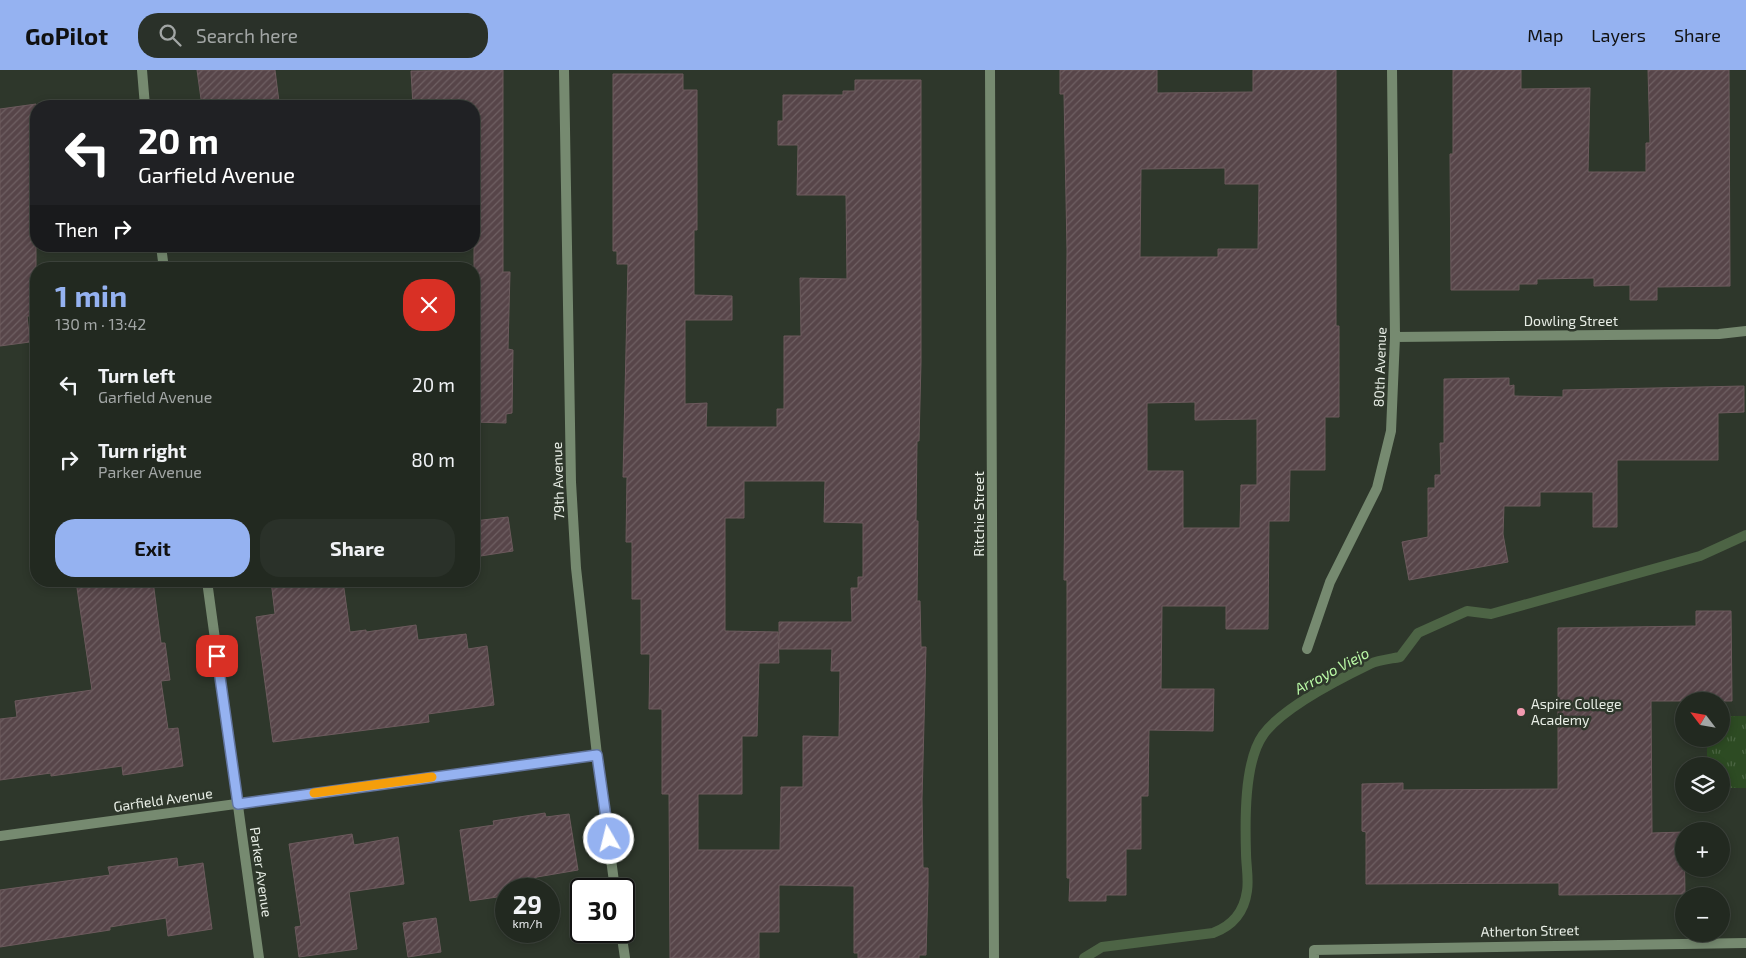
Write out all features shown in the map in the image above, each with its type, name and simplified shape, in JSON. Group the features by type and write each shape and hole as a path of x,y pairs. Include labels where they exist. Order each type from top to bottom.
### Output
{"street":[{"path":"142,70 144,100"},
{"name":"79th Avenue","path":"564,70 571,482 576,568 597,755 614,878"},
{"name":"Ritchie Street","path":"990,70 994,958"},
{"name":"80th Avenue","path":"1307,649 1330,582 1377,488 1391,431 1395,337 1392,70"},
{"name":"Dowling Street","path":"1395,337 1719,334 1746,331"},
{"name":"Parker Avenue","path":"208,587 259,958"},
{"name":"Garfield Avenue","path":"0,836 597,755"},
{"path":"623,943 625,958"},
{"name":"Atherton Street","path":"1314,954 1542,944 1746,943"}],"green space":[{"path":"1730,716 1746,716 1746,788 1730,788 1730,757 1707,757 1707,748 1730,748"}],"building":[{"path":"197,70 275,70 279,100 201,100"},
{"path":"503,70 503,272 510,272 508,349 513,350 512,413 506,414 506,423 480,422 480,262 474,262 474,252 480,252 480,100 413,100 411,71"},
{"path":"1060,70 1157,70 1157,93 1253,92 1253,70 1336,70 1336,326 1339,326 1339,417 1325,417 1325,470 1290,470 1289,521 1269,521 1268,629 1226,629 1226,606 1162,606 1161,689 1214,689 1213,731 1149,730 1148,796 1141,796 1141,849 1126,849 1126,895 1106,895 1106,901 1069,901 1070,878 1067,878 1067,580 1064,580 1067,251 1064,94 1060,94","holes":["1225,168 1225,184 1259,184 1258,249 1218,249 1218,257 1140,257 1141,169","1195,402 1195,420 1257,419 1257,485 1241,485 1240,528 1183,528 1183,471 1147,471 1147,403"]},
{"path":"1453,70 1521,70 1521,89 1590,88 1588,172 1646,172 1646,143 1650,143 1648,70 1729,70 1730,286 1657,287 1657,300 1630,300 1630,285 1594,286 1594,278 1537,279 1537,284 1519,284 1519,290 1451,290 1450,154 1453,154"},
{"path":"613,74 683,74 683,90 697,90 697,230 694,230 694,295 732,296 732,320 685,320 685,404 707,403 706,427 777,427 777,409 784,409 784,336 801,336 800,278 847,279 846,195 797,195 798,145 778,145 778,121 783,121 783,95 843,95 843,91 855,91 855,80 921,80 921,362 919,441 917,441 916,521 918,521 917,601 920,601 921,647 926,647 922,799 923,868 928,868 926,955 919,955 919,958 858,958 858,953 854,953 854,886 779,885 779,932 759,932 759,958 670,958 669,794 662,794 662,709 649,709 650,654 641,654 641,599 632,599 632,542 626,542 627,477 623,477 628,264 617,264 617,251 613,251","holes":["744,481 825,481 824,522 863,523 863,577 858,577 858,588 851,588 852,622 779,622 779,649 832,649 831,671 840,671 839,737 803,736 803,787 781,787 780,850 698,850 698,794 742,794 742,736 757,736 759,663 779,663 778,632 725,631 725,518 744,518"]},
{"path":"30,105 30,252 36,252 36,262 30,262 30,316 27,316 30,342 0,346 0,109"},
{"path":"1509,378 1509,386 1514,385 1514,396 1563,397 1563,390 1744,386 1744,412 1718,413 1718,460 1617,460 1617,527 1593,527 1593,492 1540,492 1540,506 1504,506 1503,534 1508,562 1409,580 1402,542 1428,537 1428,488 1435,488 1435,475 1441,475 1440,443 1444,443 1444,379"},
{"path":"508,517 513,551 480,556 480,520"},
{"path":"77,587 154,587 161,643 165,643 170,680 161,681 168,729 178,728 183,766 123,775 122,766 51,776 51,773 0,780 0,719 17,717 15,701 92,690"},
{"path":"272,587 344,587 350,632 366,630 366,632 416,625 418,640 466,634 468,649 487,646 494,705 428,714 429,722 273,742 256,617 275,614"},
{"path":"1696,611 1731,611 1732,701 1730,701 1730,692 1675,692 1675,701 1651,701 1652,833 1675,832 1675,877 1685,877 1685,887 1675,887 1675,894 1559,895 1559,883 1366,884 1366,832 1362,831 1362,784 1403,783 1403,790 1558,789 1558,628 1696,626"},
{"path":"545,813 546,817 569,814 578,870 535,878 495,878 495,897 470,901 460,830 494,825 493,821"},
{"path":"352,834 354,845 398,837 404,884 349,892 357,949 299,957 295,927 301,926 289,844"},
{"path":"177,858 178,867 203,863 212,929 168,936 166,918 110,927 110,930 0,947 0,890 110,875 108,867"},
{"path":"436,918 441,952 408,957 403,923"}],"waterway":[{"name":"Arroyo Viejo","path":"1084,958 1102,947 1213,933 1226,927 1236,918 1243,906 1248,882 1246,858 1247,792 1252,760 1263,735 1284,714 1298,704 1370,664 1400,657 1418,633 1467,611 1491,614 1700,556 1746,535"}],"slow traffic":[{"path":"314,793 432,777"}],"place":[{"name":"Aspire College Academy","path":"1521,712"}],"route":[{"path":"217,656 238,804 597,755 609,839"}]}
